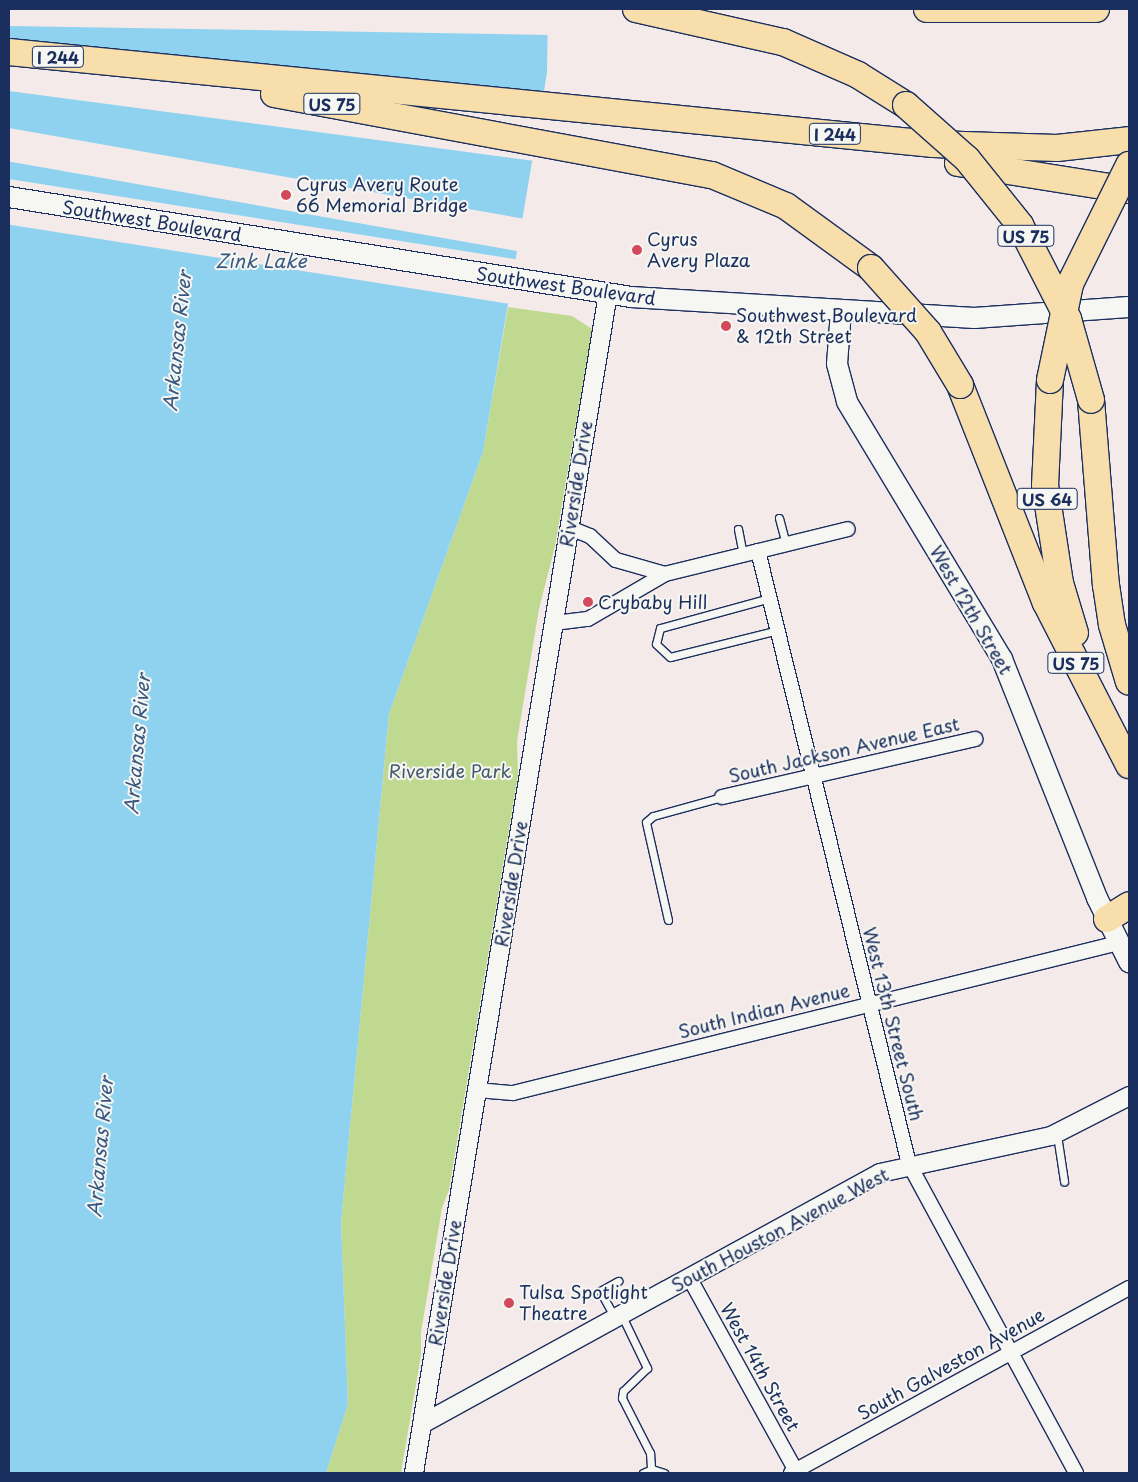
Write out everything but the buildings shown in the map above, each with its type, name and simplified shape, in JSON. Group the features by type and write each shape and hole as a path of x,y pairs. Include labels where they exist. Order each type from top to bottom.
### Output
{"highway":[{"name":"US 75","path":"636,9 758,34 811,53 906,106 967,159 1020,225 1068,320 1091,400 1106,585 1112,625 1129,682"},
{"path":"927,9 1096,9"},
{"name":"I 244","path":"9,52 994,149 1057,148 1129,140"},
{"name":"US 75","path":"106,62 658,162 712,174 786,206 871,268 923,326 960,385 1046,603 1106,724"},
{"path":"738,124 1060,182 1129,190"},
{"name":"US 64","path":"1129,165 1070,284 1050,380 1045,485 1053,544 1069,617 1106,724 1129,764"},
{"path":"1107,919 1129,905"}],"main road":[{"name":"Southwest Boulevard","path":"9,197 571,290 608,294 841,311 974,318 1129,307"},
{"name":"West 12th Street","path":"841,311 837,364 847,402 1002,659 1107,919 1129,962"}],"street":[{"name":"Riverside Drive","path":"414,1473 608,294"},
{"path":"570,528 590,536 616,560 665,574"},
{"path":"554,623 588,619 665,574 848,528"},
{"name":"West 13th Street South","path":"758,551 868,1004 909,1164 1076,1473"},
{"name":"South Jackson Avenue East","path":"722,797 814,778 975,739"},
{"name":"South Indian Avenue","path":"477,1090 513,1093 1118,943"},
{"name":"South Houston Avenue West","path":"422,1424 690,1279 880,1173 909,1164 1056,1134 1129,1096"},
{"name":"West 14th Street","path":"690,1279 795,1472"},
{"name":"South Galveston Avenue","path":"795,1472 1129,1288"}],"lane":[{"path":"779,518 786,544"},
{"path":"738,529 743,554"},
{"path":"770,598 660,628 656,644 670,658 778,630"},
{"path":"668,920 646,822 653,816 722,797"},
{"path":"1056,1134 1064,1181"},
{"path":"618,1281 600,1291 646,1359 647,1368 623,1391 622,1398 650,1453 651,1469"},
{"path":"643,1473 651,1469 664,1473"}],"green space":[{"name":"Riverside Park","path":"508,307 572,316 592,329 555,546 539,609 517,741 518,775 449,1190 442,1208 421,1332 421,1355 401,1473 326,1473 348,1404 341,1222 389,714 483,452"}],"water":[{"name":"Zink Lake","path":"9,9 548,9 547,73 483,452 389,714 341,1222 348,1404 326,1473 9,1473"}],"pier":[{"path":"9,9 551,9 550,35 9,26"},
{"path":"9,42 546,95 535,161 9,91"},
{"name":"Cyrus Avery Route 66 Memorial Bridge","path":"9,128 525,219 519,251 9,162"},
{"path":"9,179 519,260 512,304 9,225"}],"place":[{"name":"Cyrus Avery Route 66 Memorial Bridge","path":"286,195"},
{"name":"Cyrus Avery Plaza","path":"637,250"},
{"name":"Southwest Boulevard & 12th Street","path":"726,326"},
{"name":"Crybaby Hill","path":"588,602"},
{"name":"Tulsa Spotlight Theatre","path":"509,1303"}],"water label":[{"name":"Arkansas River","path":"177,341"},
{"name":"Arkansas River","path":"137,744"},
{"name":"Arkansas River","path":"100,1147"}]}
